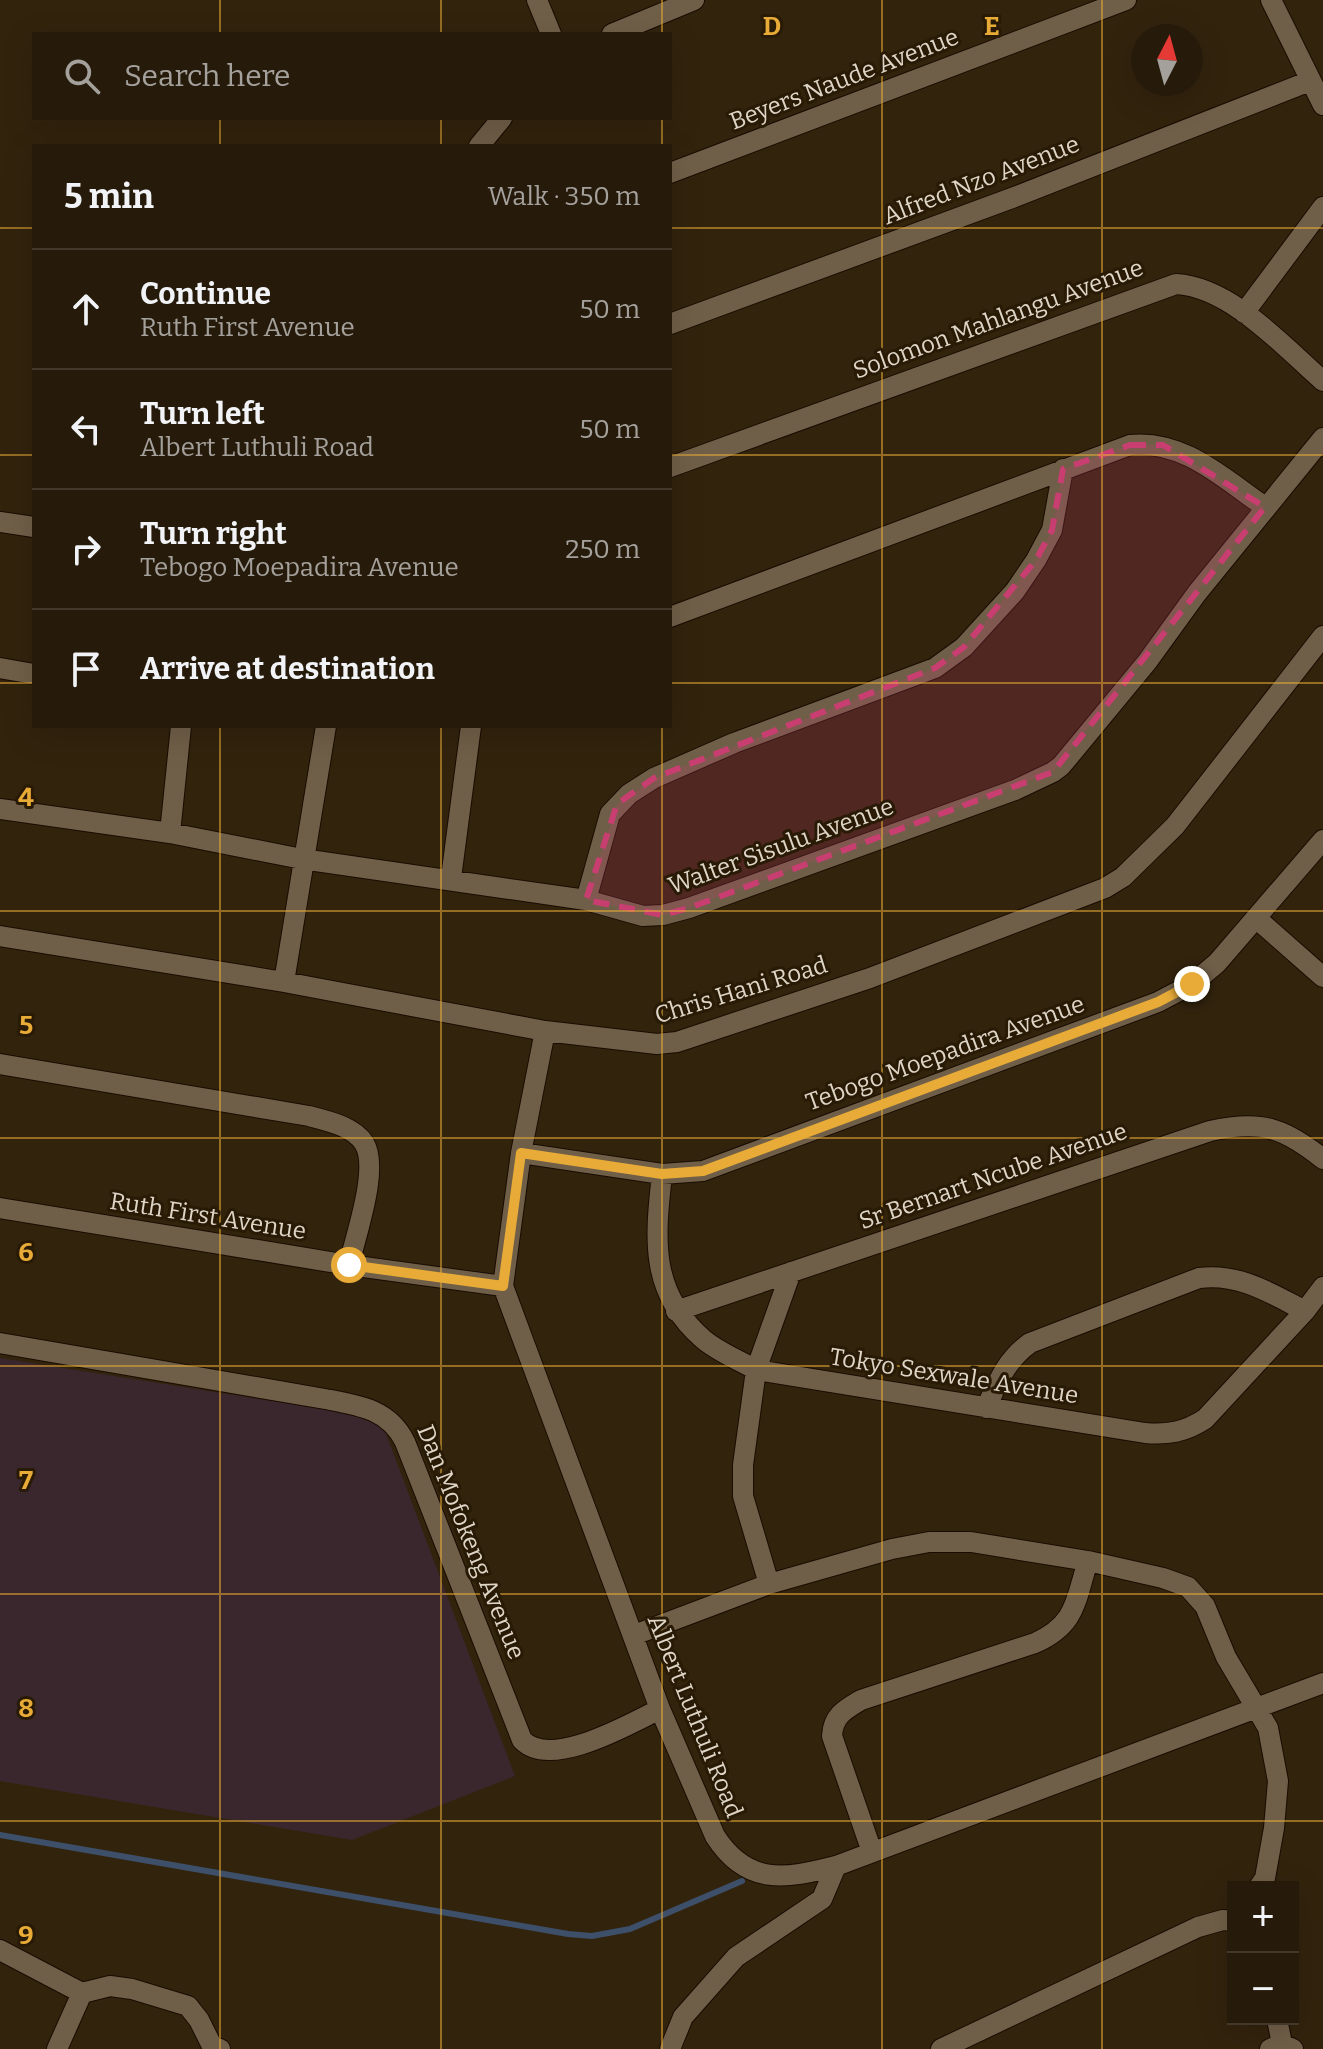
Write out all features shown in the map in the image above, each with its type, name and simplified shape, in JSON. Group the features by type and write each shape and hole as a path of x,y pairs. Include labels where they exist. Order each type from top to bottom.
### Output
{"street":[{"path":"537,0 550,32"},
{"path":"617,32 694,0"},
{"name":"Beyers Naude Avenue","path":"672,172 1126,0"},
{"path":"1271,0 1323,105"},
{"name":"Alfred Nzo Avenue","path":"672,323 1012,198 1310,81"},
{"path":"481,144 500,120"},
{"path":"1244,313 1323,207"},
{"name":"Solomon Mahlangu Avenue","path":"672,466 1176,284 1197,287 1244,313 1323,381"},
{"name":"Walter Sisulu Avenue","path":"0,809 170,833 302,859 451,878 586,900 643,916 663,915 689,908 1015,790 1053,772 1147,662 1197,593 1323,438"},
{"path":"672,616 1130,445 1163,445 1184,452 1265,507"},
{"path":"586,900 610,814 629,794 654,778 734,743 935,668 964,647 1015,591 1036,560 1052,530 1063,469"},
{"path":"0,522 32,527"},
{"name":"Chris Hani Road","path":"0,936 284,982 545,1031 638,1043 677,1042 870,978 1105,888 1123,877 1175,826 1323,636"},
{"path":"0,668 32,674"},
{"path":"170,833 181,728"},
{"path":"284,982 326,728"},
{"path":"451,878 471,728"},
{"name":"Tebogo Moepadira Avenue","path":"521,1153 662,1174 703,1171 1158,1002 1204,975 1257,919 1323,840"},
{"path":"1257,919 1323,977"},
{"name":"Albert Luthuli Road","path":"545,1031 521,1153 503,1286 660,1709 715,1836 725,1852 751,1871 767,1875 794,1877 836,1866 1323,1683"},
{"path":"0,1064 309,1116 352,1132 364,1143 370,1172 349,1265"},
{"name":"Sr Bernart Ncube Avenue","path":"676,1311 1172,1142 1240,1124 1284,1131 1323,1159"},
{"name":"Tokyo Sexwale Avenue","path":"662,1174 656,1230 657,1258 676,1311 705,1341 756,1370 1161,1435 1188,1430 1205,1419 1305,1311 1323,1287"},
{"name":"Ruth First Avenue","path":"0,1208 349,1265 503,1286"},
{"path":"769,1584 743,1496 743,1465 756,1370 791,1272"},
{"path":"986,1408 1004,1368 1016,1353 1030,1343 1199,1278 1217,1276 1246,1281 1305,1311"},
{"name":"Dan Mofokeng Avenue","path":"0,1343 325,1399 385,1416 399,1429 405,1442 522,1740 535,1749 570,1747 660,1709"},
{"path":"634,1635 769,1584 892,1549 929,1542 971,1542 1088,1561 1163,1578 1188,1587 1205,1606 1226,1657 1268,1728 1278,1781 1274,1828 1263,1881"},
{"path":"872,1852 832,1736 837,1716 861,1700 1035,1643 1060,1630 1068,1620 1088,1561"},
{"path":"670,2049 683,2017 736,1957 822,1899 836,1866"},
{"path":"941,2049 1198,1927 1227,1920"},
{"path":"0,1950 82,1993 110,1986 132,1989 188,2006 214,2048"},
{"path":"57,2049 82,1993"},
{"path":"1278,2025 1282,2047"}],"highlighted area":[{"path":"1130,445 1163,445 1265,507 1053,772 689,908 663,915 586,900 617,804 654,778 935,668 964,647 1036,560 1052,530 1063,469"}],"shaded area":[{"path":"0,1358 380,1418 515,1776 352,1840 0,1781"}],"waterway":[{"path":"0,1835 592,1936 630,1929 742,1881"}],"route":[{"path":"349,1265 503,1286 521,1153 662,1174 703,1171 1158,1002 1192,984"}]}
